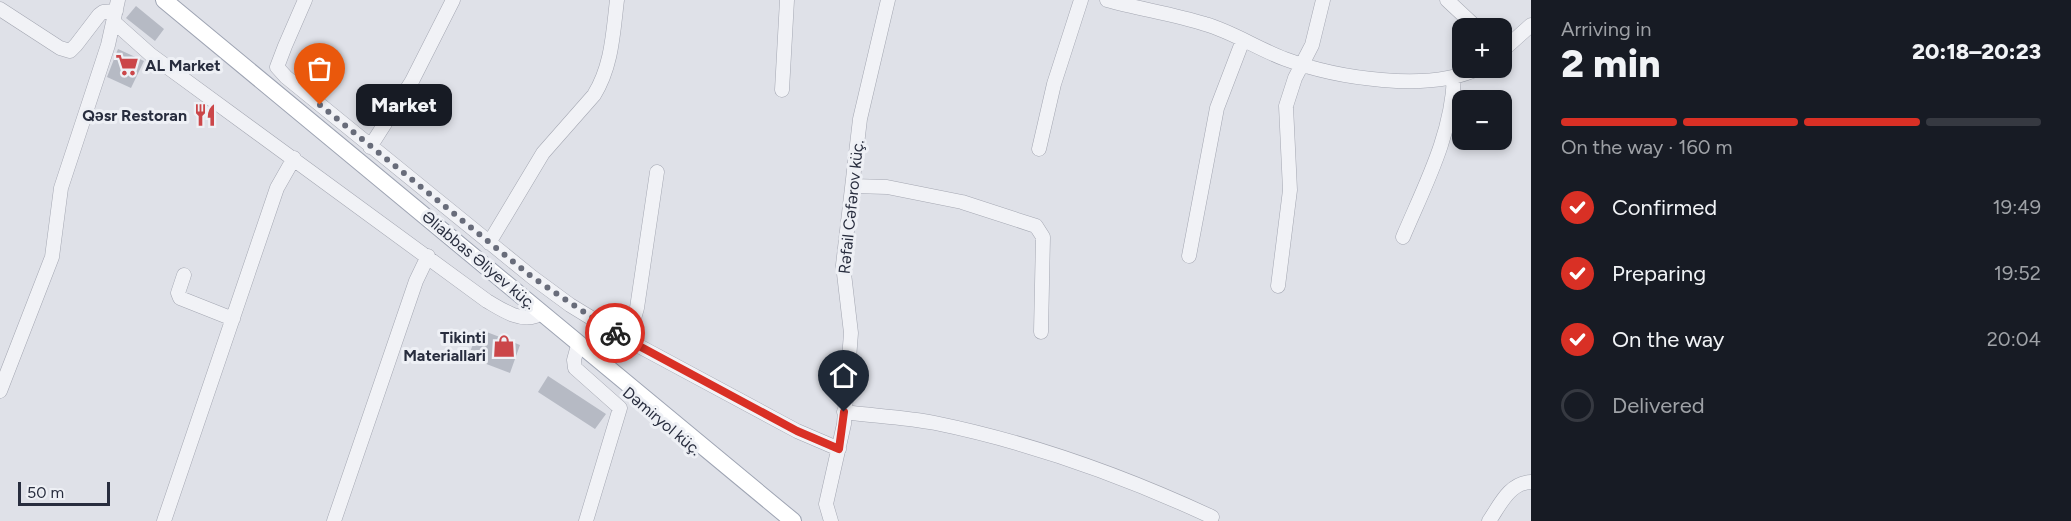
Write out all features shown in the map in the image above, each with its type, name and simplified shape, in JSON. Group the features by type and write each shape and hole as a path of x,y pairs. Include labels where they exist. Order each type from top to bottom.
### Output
{"main road":[{"name":"Dəmiryol küç.","path":"153,0 782,521"},
{"name":"Əliabbas Əliyev küç.","path":"164,0 793,521"}],"street":[{"path":"305,0 277,67 286,77 489,243 570,305 624,338 797,431 839,449"},
{"path":"370,147 412,81 453,0"},
{"path":"489,243 543,153 594,95 599,86 610,58 617,0"},
{"path":"782,90 787,0"},
{"name":"Rəfail Cəfərov küç.","path":"831,521 826,509 827,495 839,449 851,333 843,264 864,102 888,0"},
{"path":"1039,149 1053,84 1081,0"},
{"path":"1107,0 1206,24 1285,59 1335,72 1401,81 1452,77"},
{"path":"1278,286 1290,190 1286,106 1292,84 1316,31 1323,0"},
{"path":"1447,0 1466,18"},
{"path":"0,9 60,48 70,51 99,15 103,12 116,11"},
{"path":"116,11 152,55 487,301 513,315 531,318 536,316"},
{"path":"0,391 52,257 61,188 116,11"},
{"path":"1512,42 1531,24"},
{"path":"1189,256 1216,108 1243,40"},
{"path":"1402,237 1442,148 1450,116 1454,78"},
{"path":"164,521 277,188 294,158"},
{"path":"624,338 633,322 637,308 657,172"},
{"path":"853,186 887,187 962,202 1036,226 1043,237 1041,332"},
{"path":"334,521 416,281 428,256"},
{"path":"184,275 178,293 180,298 232,319"},
{"path":"577,349 574,360 575,368 620,408 586,521"},
{"path":"844,412 933,423 1017,445 1134,483 1212,517"},
{"path":"1489,521 1514,487 1524,482 1531,482"}],"building":[{"path":"136,6 164,29 155,41 126,18"},
{"path":"118,49 144,61 131,88 107,77"},
{"path":"479,329 520,345 510,373 468,357"},
{"path":"548,376 606,414 595,429 538,392"}],"way so far":[{"path":"320,105 532,277 570,305 615,333"}],"place":[{"name":"AL Market","path":"127,65"},
{"name":"Market","path":"320,105"},
{"name":"Qəsr Restoran","path":"205,115"},
{"name":"Tikinti Materiallari","path":"504,346"}],"route":[{"path":"615,333 814,440 839,449 844,412"}]}
